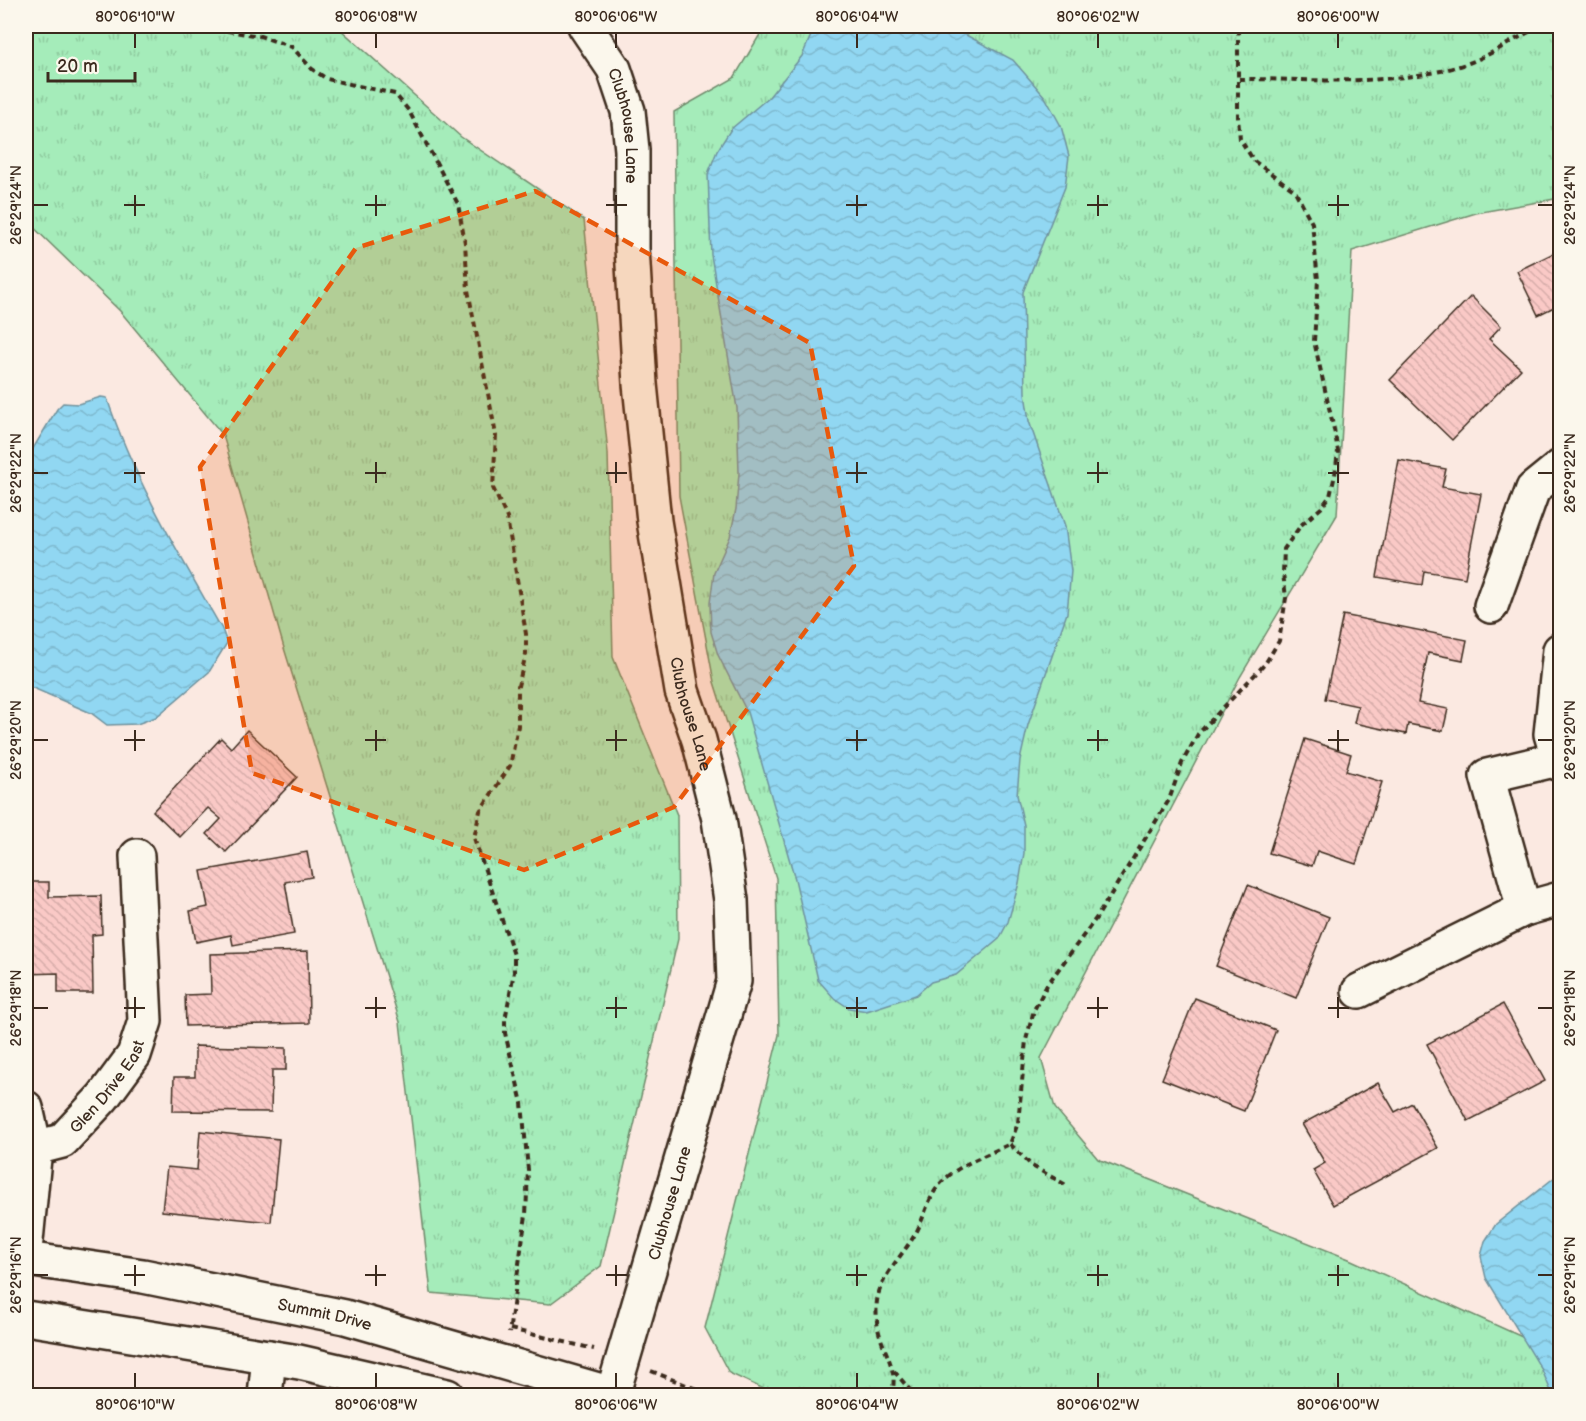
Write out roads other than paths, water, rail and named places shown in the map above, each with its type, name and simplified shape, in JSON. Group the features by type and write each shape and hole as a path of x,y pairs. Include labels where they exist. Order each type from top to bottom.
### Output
{"street":[{"name":"Clubhouse Lane","path":"585,26 614,69 628,111 632,150 632,248 640,384 654,521 682,691 699,740 719,819 731,900 734,981 615,1395"},
{"path":"1491,606 1533,489 1560,467"},
{"path":"1524,909 1487,776 1559,761 1551,734 1556,708 1560,650"},
{"name":"Glen Drive East","path":"35,1148 62,1141 103,1096 134,1055 145,1021 137,856"},
{"path":"1359,991 1524,909 1560,899"},
{"path":"26,1108 35,1148 26,1241"},
{"name":"Summit Drive","path":"26,1259 143,1276 345,1317 505,1361 615,1395"},
{"path":"26,1318 269,1357 447,1395"},
{"path":"265,1395 269,1357"}],"water":[{"path":"815,26 949,26 1013,60 1045,97 1061,126 1069,156 1065,187 1023,292 1025,393 1029,421 1065,526 1071,571 1067,613 1028,725 1020,760 1017,795 1024,825 1024,853 1019,883 1008,922 999,939 956,975 931,982 916,995 867,1011 849,1008 834,998 818,980 795,879 747,712 718,655 711,632 710,603 714,573 730,537 736,509 739,473 737,408 711,255 708,174 717,151 731,129 769,97 802,56"},
{"path":"101,397 107,398 144,487 222,629 227,643 209,672 156,717 137,724 107,725 91,713 26,685 26,460 63,403 78,404"},
{"path":"1560,1173 1560,1395 1553,1396 1542,1370 1486,1278 1481,1256 1485,1241 1496,1224"}]}
